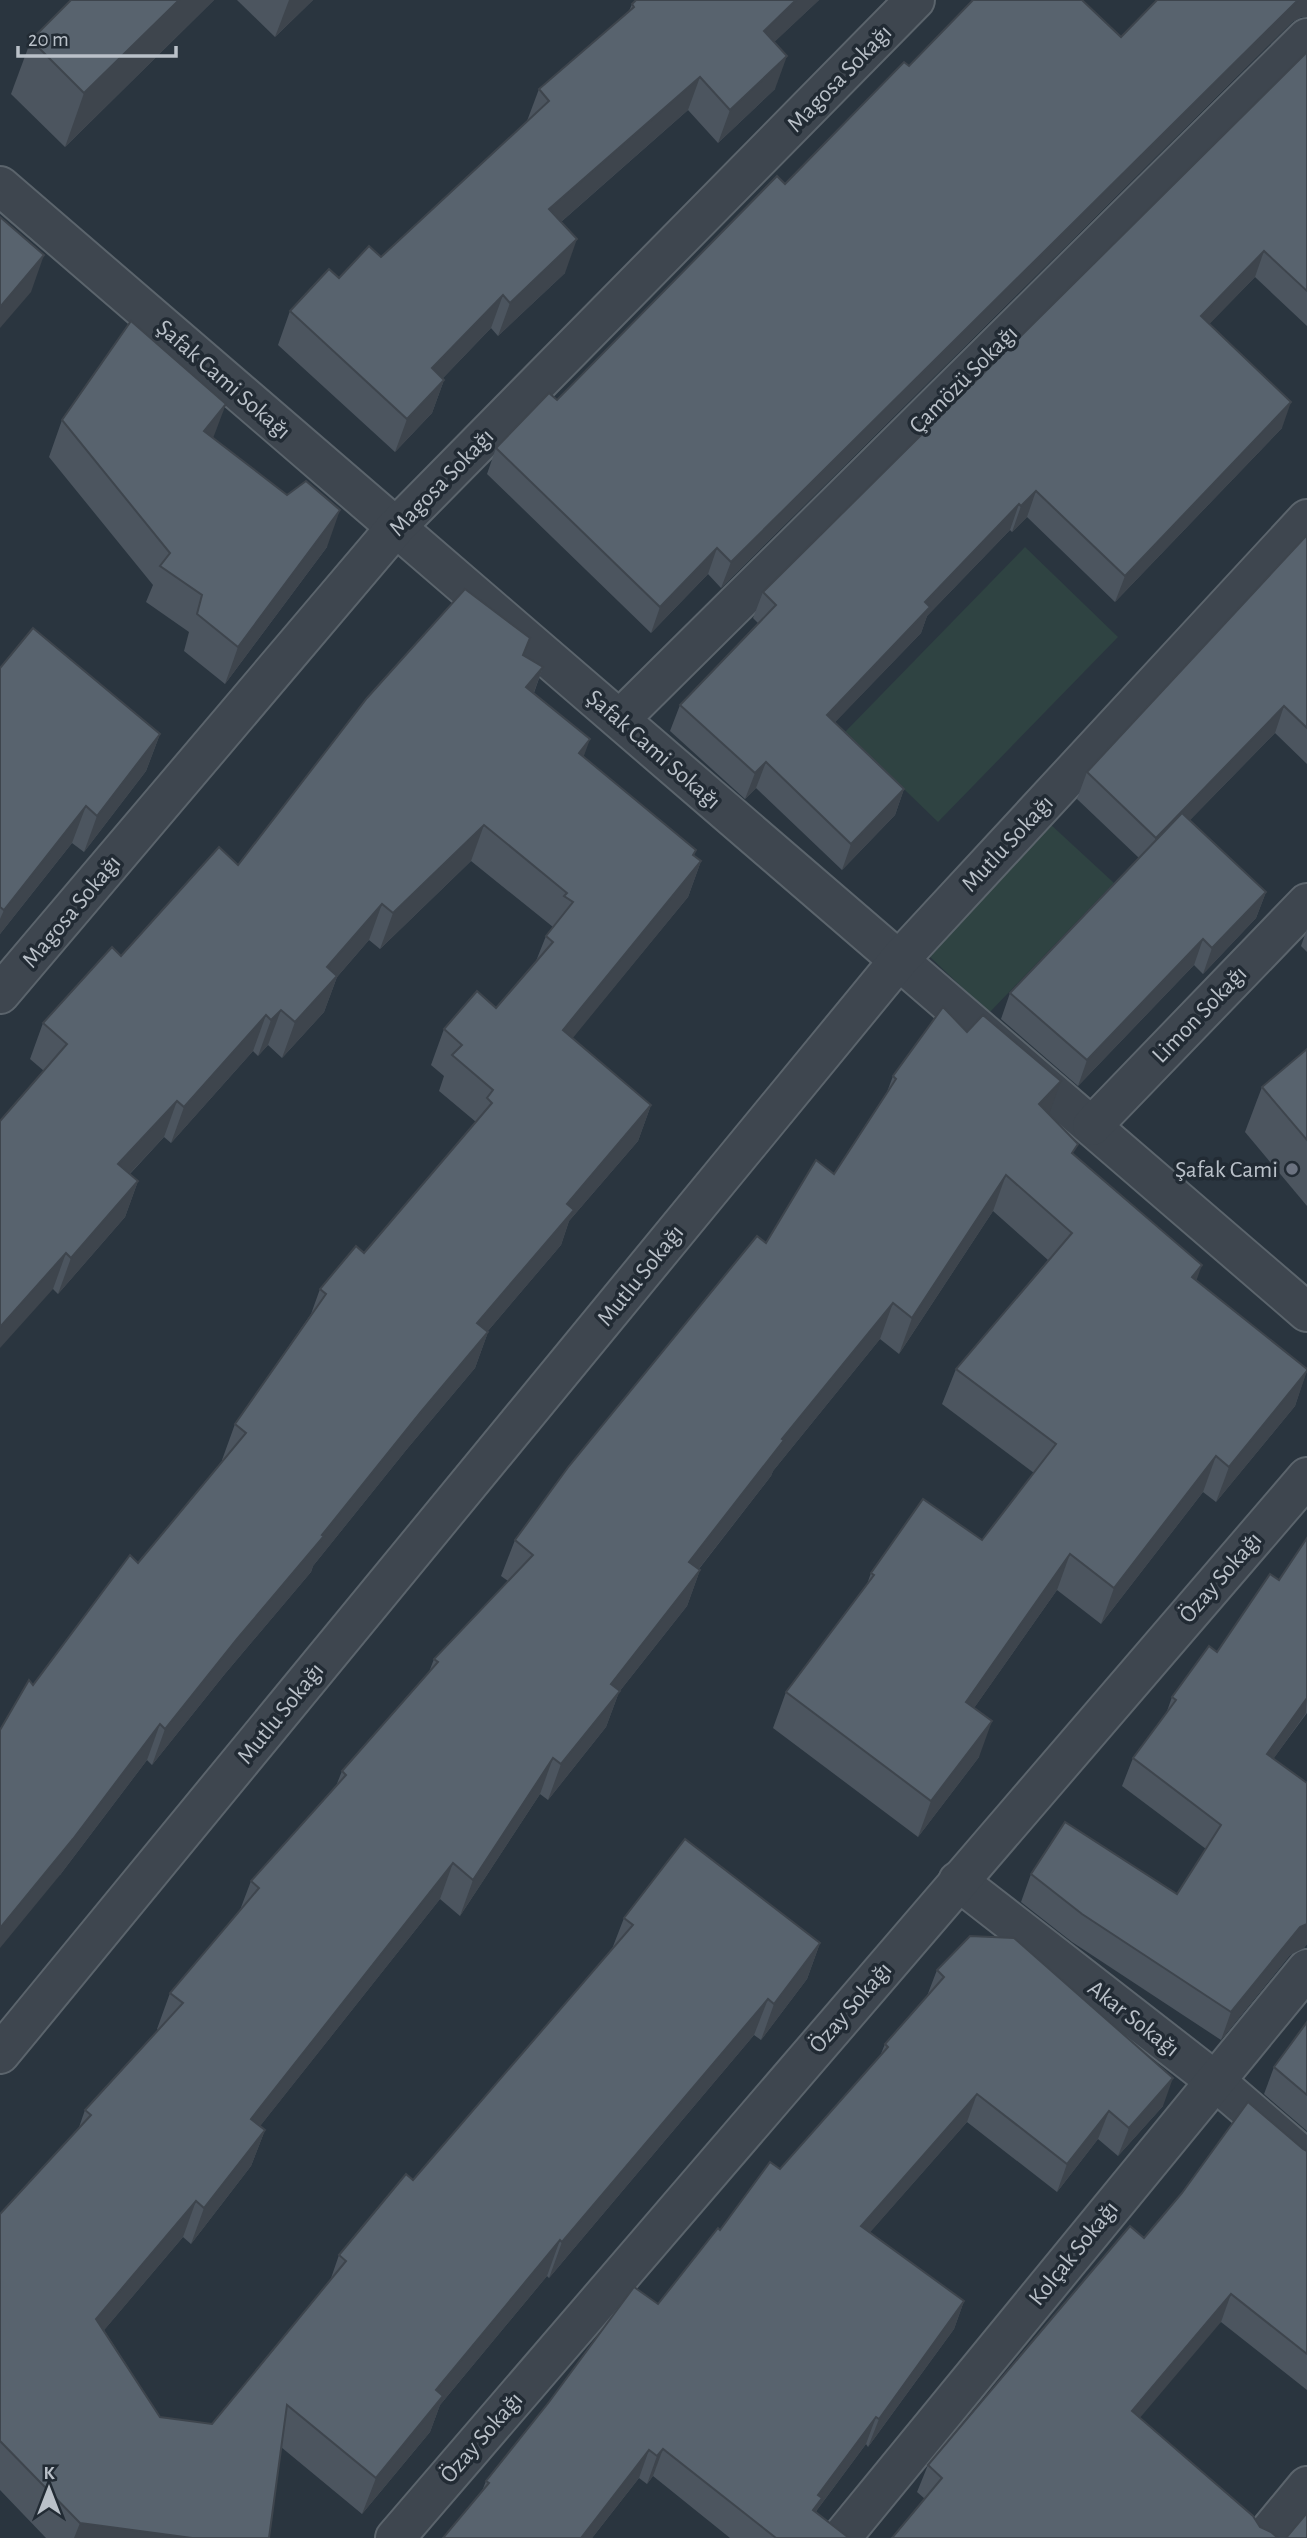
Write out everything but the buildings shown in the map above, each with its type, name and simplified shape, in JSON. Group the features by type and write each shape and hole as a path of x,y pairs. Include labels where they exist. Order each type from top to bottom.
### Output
{"street":[{"name":"Magosa Sokağı","path":"0,995 396,527 915,0"},
{"name":"Çamözü Sokağı","path":"620,719 1307,38"},
{"name":"Şafak Cami Sokağı","path":"0,186 1307,1312"},
{"name":"Mutlu Sokağı","path":"0,2054 899,960 1307,519"},
{"name":"Limon Sokağı","path":"1092,1126 1307,903"},
{"name":"Özay Sokağı","path":"395,2538 1307,1477"},
{"name":"Akar Sokağı","path":"958,1881 1214,2080 1307,2160"},
{"name":"Kolçak Sokağı","path":"841,2538 1307,1969"},
{"path":"1264,2538 1307,2486"}],"green space":[{"path":"1025,547 1118,637 938,822 845,732"},
{"path":"1049,823 1114,883 989,1013 927,954"}],"place":[{"name":"Şafak Cami","path":"1292,1169"}]}
